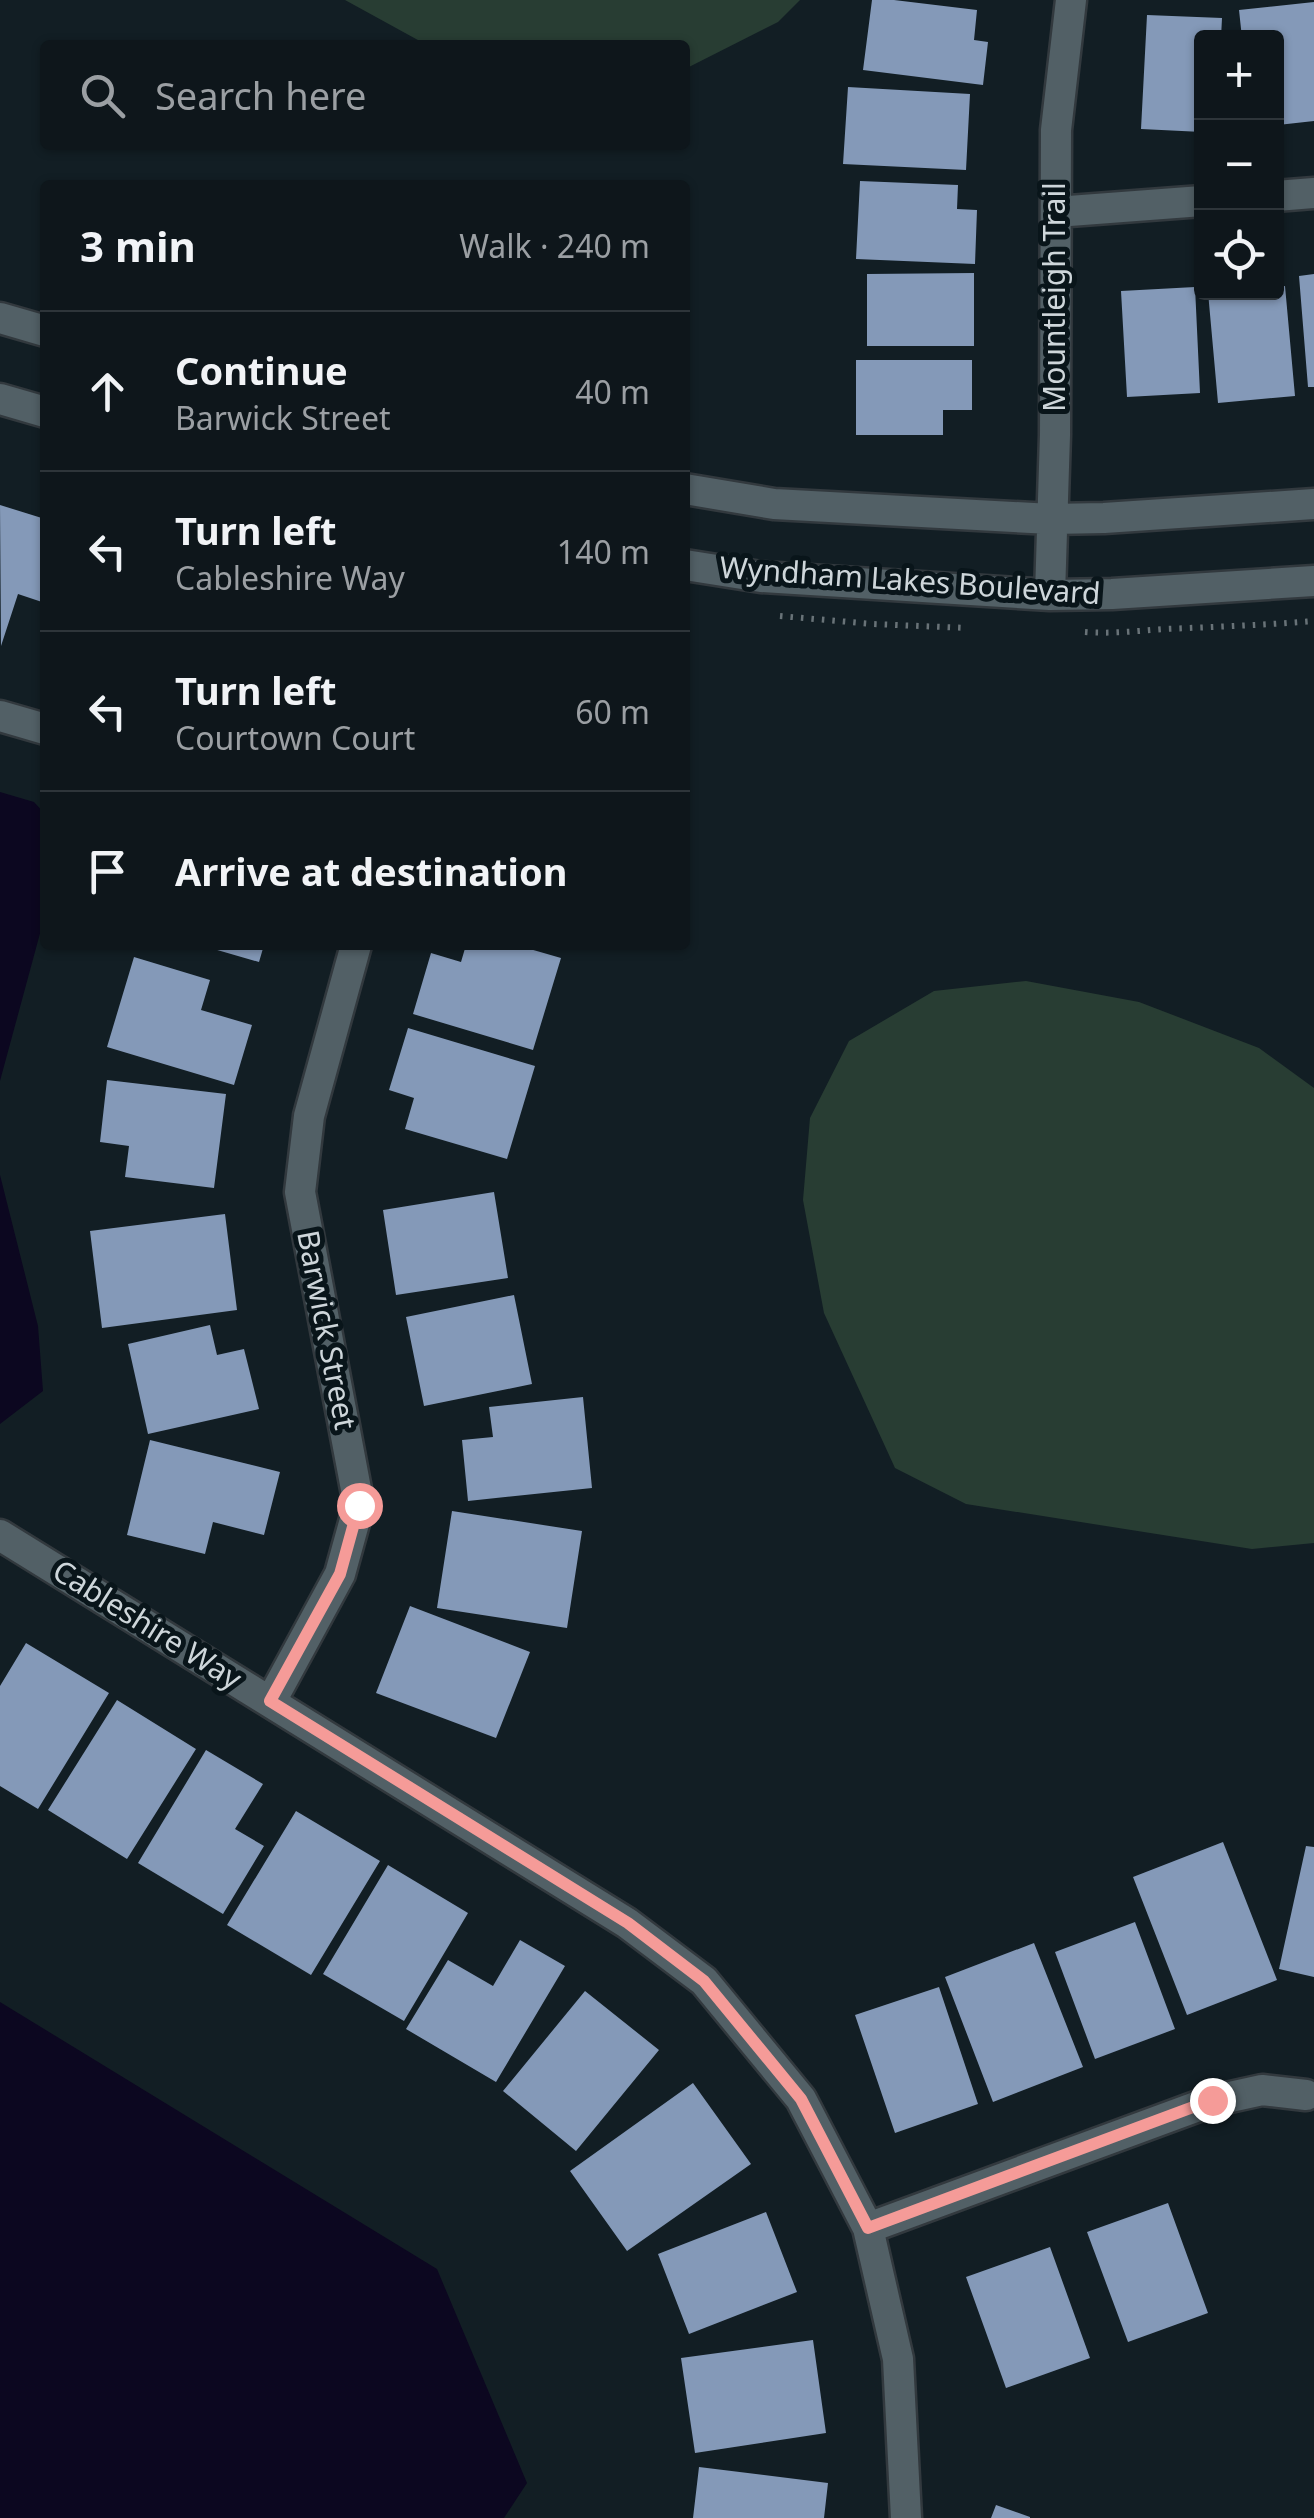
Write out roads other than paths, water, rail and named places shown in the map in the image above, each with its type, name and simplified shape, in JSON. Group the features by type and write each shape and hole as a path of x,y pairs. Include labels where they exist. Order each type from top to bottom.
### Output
{"street":[{"name":"Mountleigh Trail","path":"1050,595 1056,130 1071,0"},
{"path":"1284,195 1314,193"},
{"path":"1056,212 1194,202"},
{"path":"0,318 40,330"},
{"path":"0,399 40,411"},
{"path":"690,490 774,504 1051,519 1314,504"},
{"name":"Wyndham Lakes Boulevard","path":"690,566 761,577 1050,595 1314,582"},
{"path":"0,716 40,727"},
{"name":"Barwick Street","path":"270,1701 340,1574 359,1505 300,1192 309,1116 355,950"},
{"name":"Cableshire Way","path":"0,1535 628,1923 704,1981 801,2099 868,2228 898,2359 906,2518"},
{"path":"868,2228 1212,2100 1262,2090 1306,2096"}]}
